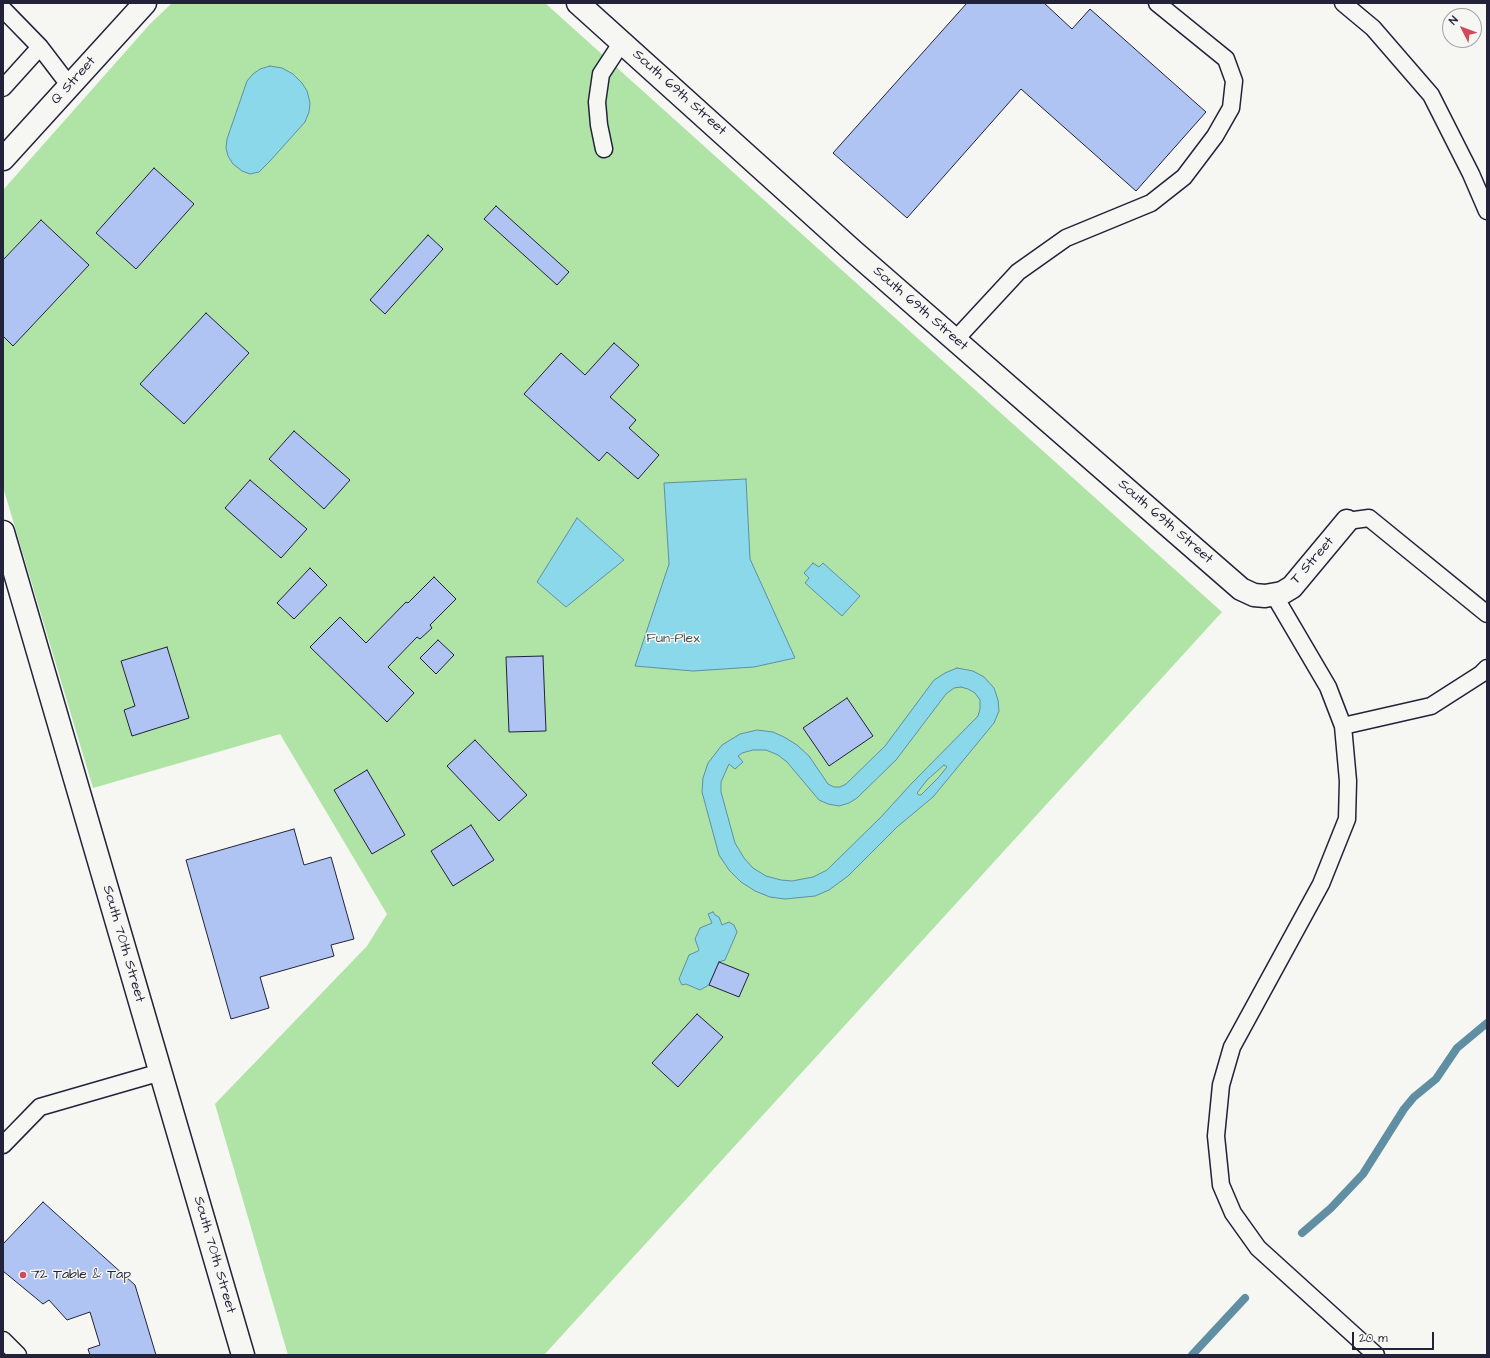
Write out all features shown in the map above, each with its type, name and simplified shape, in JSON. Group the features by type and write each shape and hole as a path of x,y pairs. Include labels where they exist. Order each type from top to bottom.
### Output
{"street":[{"name":"Q Street","path":"3,159 145,3"},
{"name":"South 69th Street","path":"578,3 853,251 1241,589 1254,595 1274,595"},
{"name":"T Street","path":"1274,595 1282,593 1292,587 1347,521"},
{"name":"South 70th Street","path":"3,532 243,1355"}],"lane":[{"path":"956,340 1018,272 1066,238 1151,203 1184,177 1215,136 1231,108 1234,81 1226,59 1157,3"},
{"path":"1343,3 1373,28 1431,95 1471,174 1487,211"},
{"path":"3,9 40,47 69,85"},
{"path":"604,149 599,125 597,102 601,74 622,42"},
{"path":"3,88 40,47"},
{"path":"1347,521 1369,518 1487,614"},
{"path":"1274,595 1328,687 1342,726 1348,781 1347,819 1321,884 1232,1047 1222,1085 1216,1136 1220,1185 1233,1213 1258,1248 1376,1355"},
{"path":"1342,726 1431,706 1481,674 1487,668"},
{"path":"3,1145 40,1107 161,1072"},
{"path":"3,1340 18,1355"}],"green space":[{"name":"Fun-Plex","path":"172,3 545,3 1222,612 544,1355 288,1355 215,1104 367,946 387,914 280,734 93,788 3,487 3,190 150,24"}],"water":[{"path":"270,66 282,68 293,74 302,83 307,91 310,103 309,112 305,122 270,161 259,172 250,174 242,171 233,164 228,156 226,148 227,139 247,81 260,69"},
{"path":"746,479 750,559 795,658 754,667 693,671 635,666 669,564 664,483"},
{"path":"577,518 624,560 566,607 537,582"},
{"path":"813,563 819,567 823,563 860,596 842,616 805,583 809,578 804,573"},
{"path":"957,668 973,671 984,677 994,688 998,700 999,711 994,723 933,797 897,827 848,876 829,890 815,896 785,899 770,897 755,891 741,882 729,870 719,855 702,792 703,778 708,763 722,745 740,734 757,730 773,732 797,745 809,756 828,784 834,787 840,787 846,784 885,746 934,680","holes":["961,687 975,693 980,700 978,716 881,817 827,870 813,877 792,881 781,880 766,876 753,868 744,858 735,843 721,792 721,782 729,764 735,769 743,762 738,756 742,753 753,750 766,750 778,755 787,762 819,800 828,804 839,806 849,803 857,798 896,760 946,694 954,688","944,765 947,767 938,778 921,795 919,795 917,793 927,780"]},
{"path":"713,912 719,917 722,925 729,922 734,925 737,932 725,960 719,962 709,985 700,990 686,984 682,985 679,979 689,955 699,950 695,939 700,928 712,923 708,914"}],"building":[{"path":"967,3 1044,3 1072,29 1090,9 1206,112 1136,191 1021,89 907,218 833,153"},
{"path":"154,168 194,204 136,269 96,233"},
{"path":"496,206 569,272 557,285 484,219"},
{"path":"41,220 89,265 13,346 3,336 3,260"},
{"path":"428,235 443,249 385,314 370,300"},
{"path":"206,313 249,353 184,424 140,384"},
{"path":"614,343 639,365 610,397 636,420 629,428 659,455 638,479 607,452 599,461 524,394 561,353 585,375"},
{"path":"294,431 350,480 324,509 269,459"},
{"path":"250,480 307,529 281,558 225,508"},
{"path":"310,568 327,585 294,619 277,603"},
{"path":"434,577 456,599 430,625 432,628 420,639 417,637 388,667 414,693 387,722 310,647 340,617 366,643 406,602 408,603"},
{"path":"438,640 454,655 436,674 420,658"},
{"path":"167,647 189,718 132,736 124,710 135,706 121,661"},
{"path":"543,656 546,731 509,732 506,657"},
{"path":"847,698 873,736 829,766 803,728"},
{"path":"475,740 527,795 499,821 447,766"},
{"path":"367,770 405,835 372,854 334,790"},
{"path":"471,825 494,860 453,886 431,851"},
{"path":"294,829 304,865 331,857 354,939 331,945 334,956 260,977 269,1008 231,1019 186,860"},
{"path":"719,962 749,974 739,997 709,985"},
{"path":"697,1014 723,1037 678,1087 652,1063"},
{"path":"43,1202 135,1285 156,1355 90,1355 88,1349 100,1345 90,1312 67,1320 49,1300 43,1304 3,1271 3,1244"}],"waterway":[{"path":"1302,1233 1331,1208 1363,1174 1404,1109 1414,1097 1436,1079 1457,1048 1487,1023"},
{"path":"1192,1355 1245,1298"}],"place":[{"name":"72 Table & Tap","path":"23,1275"}]}
